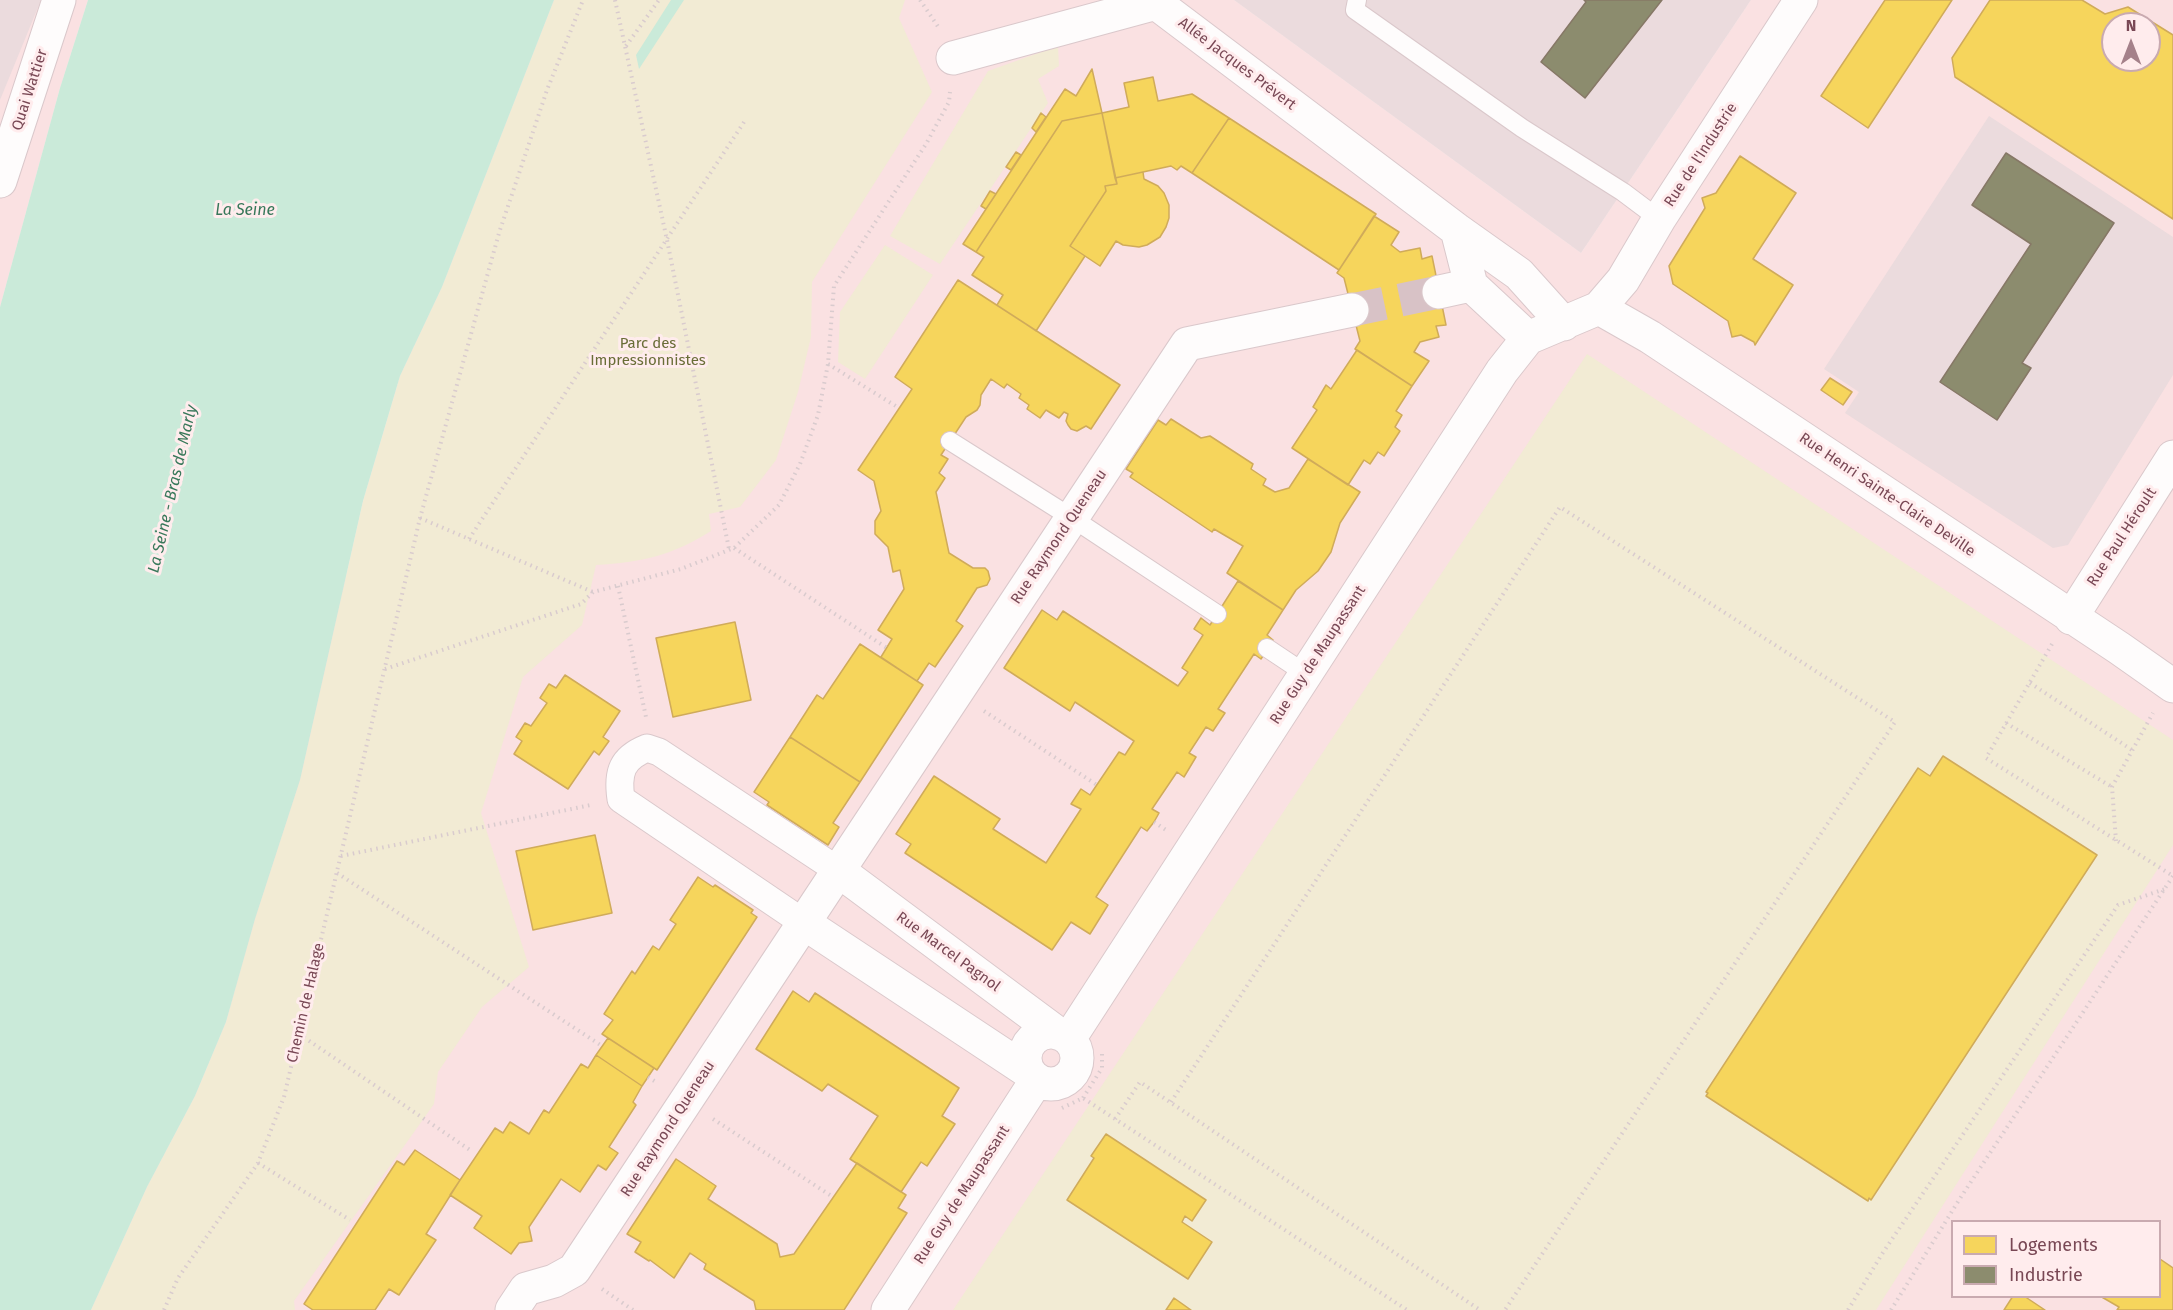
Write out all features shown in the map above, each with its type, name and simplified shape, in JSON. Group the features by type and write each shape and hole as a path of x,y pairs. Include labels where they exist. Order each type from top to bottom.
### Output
{"street":[{"name":"Quai Wattier","path":"0,181 59,0"},
{"name":"Rue de l'Industrie","path":"1599,308 1623,280 1659,219 1801,0"},
{"name":"Allée Jacques Prévert","path":"953,58 1156,3 1457,230 1519,274 1564,324"},
{"path":"1457,230 1471,285 1528,338 1599,308"},
{"path":"1439,292 1471,285"},
{"name":"Rue Henri Sainte-Claire Deville","path":"1599,308 1660,344 2064,628 2165,695"},
{"name":"Rue Raymond Queneau","path":"512,1310 526,1288 554,1281 574,1270 1187,344 1352,310"},
{"name":"Rue Guy de Maupassant","path":"888,1310 1029,1083 1024,1053 1030,1042 1037,1035 1049,1032 1063,1036 1306,674 1502,371 1528,338"},
{"name":"Rue Paul Héroult","path":"2064,628 2173,457"},
{"path":"839,871 659,752 647,748 632,754 623,767 619,785 621,799 804,923 1029,1083 1050,1085 1062,1083 1070,1077 1078,1059 1076,1049 1063,1036"},
{"name":"Rue Marcel Pagnol","path":"839,871 1063,1036"}],"lane":[{"path":"1357,0 1355,10 1522,128 1623,192 1659,219"},
{"path":"950,441 1217,614"},
{"path":"1267,648 1306,674"}],"path":[{"name":"Chemin de Halage","path":"164,1310 178,1278 258,1162 284,1097 420,518 499,233 547,90 583,0"},
{"path":"615,0 731,549 887,648"},
{"path":"625,47 659,0"},
{"path":"384,670 581,604 593,592 681,569 731,549 779,505 800,464 818,415 828,364 834,286 926,144 949,102 953,58"},
{"path":"469,539 747,119"},
{"path":"828,364 899,408"},
{"path":"1171,1102 1560,507 1895,722 1505,1310"},
{"path":"420,518 593,592"},
{"path":"618,586 652,749"},
{"path":"1891,1310 1959,1200 2173,876 1986,758 2064,628"},
{"path":"2030,683 2132,750"},
{"path":"956,693 1097,785"},
{"path":"2116,841 2112,787 2165,695"},
{"path":"2006,723 2112,787"},
{"path":"341,856 621,799"},
{"path":"337,873 602,1046"},
{"path":"1848,1310 1882,1254 2118,905 2165,889"},
{"path":"299,1034 470,1150"},
{"path":"648,1077 833,1197"},
{"path":"1115,1119 1140,1082 1480,1310"},
{"path":"1029,1083 1056,1111 1083,1098 1407,1310"},
{"path":"258,1162 350,1220"}],"shaded area":[{"path":"0,0 88,0 60,88 0,307"},
{"path":"0,0 41,0 0,100"},
{"path":"554,0 1234,0 1581,253 1751,0 2173,0 2173,1310 91,1310 147,1187 195,1096 226,1022 400,376 442,287"},
{"path":"1234,0 1751,0 1581,253"},
{"path":"1989,116 2173,237 2173,375 2068,545 2053,548 1845,413 1859,392 1824,369"}],"green space":[{"name":"Parc des Impressionnistes","path":"554,0 905,0 899,18 932,92 812,282 811,337 798,392 776,460 740,507 709,514 711,531 697,540 642,560 596,565 582,625 523,677 481,813 529,967 482,1007 438,1072 434,1104 294,1301 295,1310 91,1310 147,1187 195,1096 226,1022 255,919 300,780 363,501 400,376 442,287"},
{"path":"1058,46 1059,66 1038,79 1048,103 940,264 890,236 988,71"},
{"path":"885,245 933,275 865,379 838,362 840,312"},
{"path":"1587,354 2173,740 2173,845 1876,1310 953,1310"}],"water":[{"name":"La Seine","path":"88,0 554,0 442,287 400,376 363,501 300,780 255,919 226,1022 195,1096 147,1187 91,1310 0,1310 0,307 60,88"},
{"path":"671,0 684,0 639,69 636,55"}],"building: Logements":[{"path":"1885,0 1952,0 1868,128 1821,96"},
{"path":"1990,0 2082,0 2102,12 2101,72 2161,72 2161,28 2173,35 2173,219 1955,77 1952,58"},
{"path":"2128,7 2136,12 2112,12"},
{"path":"1092,69 1102,113 1062,121 976,252 963,244 1065,89 1076,96"},
{"path":"1153,77 1158,101 1192,94 1229,118 1192,173 1181,166 1177,170 1171,166 1115,178 1102,113 1129,107 1124,83"},
{"path":"1041,113 1046,117 1036,132 1032,128"},
{"path":"1102,113 1117,184 1105,186 1106,191 1070,246 1085,256 1036,331 997,305 1003,295 972,275 984,257 976,252 1062,121"},
{"path":"1229,118 1376,214 1339,270 1192,173"},
{"path":"1016,152 1021,155 1011,170 1006,167"},
{"path":"1740,156 1796,193 1753,259 1793,285 1755,345 1754,342 1741,335 1732,337 1728,321 1673,284 1669,266 1705,208 1702,198 1716,193"},
{"path":"1143,172 1144,179 1158,186 1169,205 1169,218 1160,237 1139,247 1123,245 1116,241 1100,266 1070,246 1106,191 1105,186 1117,184 1115,178"},
{"path":"990,191 996,194 986,209 981,206"},
{"path":"1374,216 1399,232 1391,245 1400,252 1420,248 1422,259 1432,256 1446,325 1436,326 1439,337 1420,342 1414,352 1429,361 1412,386 1355,349 1360,341 1344,278 1337,273"},
{"path":"958,280 1120,385 1091,429 1086,426 1077,431 1068,425 1066,421 1068,414 1064,412 1059,418 1046,410 1040,418 1027,409 1029,405 1019,398 1021,394 1007,384 1004,388 991,379 981,395 977,410 966,417 941,455 948,459 939,473 945,478 936,492 949,553 973,568 985,568 990,579 987,585 977,588 956,621 963,626 935,667 929,663 917,681 881,657 892,639 878,630 904,589 900,570 893,572 888,547 875,534 875,521 881,511 874,481 858,470 912,389 895,377"},
{"path":"1357,350 1412,386 1396,411 1402,415 1395,427 1400,431 1384,456 1378,452 1370,464 1364,460 1348,485 1292,448 1317,410 1313,407 1326,385 1331,389"},
{"path":"1830,378 1852,392 1843,405 1821,390"},
{"path":"1171,419 1201,438 1210,436 1253,464 1251,469 1266,479 1263,485 1275,492 1289,488 1308,459 1360,492 1340,523 1331,552 1318,571 1296,590 1283,610 1227,573 1243,546 1214,529 1212,532 1130,477 1133,473 1126,469 1158,420 1166,425"},
{"path":"1238,581 1283,610 1267,635 1273,640 1261,659 1254,654 1218,709 1225,713 1213,731 1206,727 1189,753 1196,757 1184,777 1177,772 1152,809 1159,813 1154,822 1147,831 1141,827 1096,897 1108,905 1090,934 1071,922 1052,950 905,853 911,844 896,834 934,776 1000,819 993,829 1046,863 1081,809 1071,804 1081,789 1090,795 1119,752 1125,755 1134,741 1075,702 1070,711 1004,668 1042,610 1057,620 1063,611 1178,686 1188,672 1182,668 1203,635 1194,629 1201,618 1210,625"},
{"path":"735,622 751,700 673,717 656,638"},
{"path":"860,644 923,685 860,782 790,737 817,695 823,699"},
{"path":"565,675 620,711 603,737 609,741 599,755 594,751 568,789 514,754 522,741 516,737 525,723 531,726 547,703 540,698 549,684 556,688"},
{"path":"790,737 860,782 833,823 839,827 828,845 767,805 769,802 754,792"},
{"path":"1943,756 2097,855 1871,1200 1869,1198 1868,1201 1706,1096 1708,1093 1706,1092 1918,768 1930,776"},
{"path":"595,835 612,913 533,930 516,851"},
{"path":"698,877 713,887 715,885 753,910 751,913 757,917 657,1070 602,1034 613,1020 604,1014 632,971 635,974 653,946 659,950 676,924 670,920"},
{"path":"793,991 809,1002 815,993 959,1088 942,1116 955,1124 927,1166 921,1162 901,1192 850,1159 878,1116 828,1084 822,1091 756,1049"},
{"path":"608,1038 654,1068 642,1086 596,1055"},
{"path":"596,1055 642,1086 633,1102 636,1105 609,1147 618,1153 606,1170 598,1165 580,1192 561,1179 529,1227 532,1241 519,1243 511,1254 474,1228 482,1216 450,1195 495,1128 503,1133 510,1122 529,1134 544,1110 549,1113 581,1064 588,1068"},
{"path":"1106,1134 1206,1200 1192,1221 1185,1216 1182,1222 1212,1242 1188,1279 1067,1200 1094,1158 1091,1156"},
{"path":"415,1150 460,1180 426,1234 436,1240 399,1295 389,1289 375,1310 313,1310 304,1304 397,1161 404,1165"},
{"path":"676,1159 716,1186 708,1199 777,1244 780,1257 794,1254 857,1163 906,1195 898,1208 907,1213 844,1310 756,1310 754,1301 704,1269 706,1264 690,1253 674,1278 635,1252 641,1242 627,1234"},
{"path":"2161,1260 2173,1268 2173,1310 2117,1310 2119,1307 2103,1298 2161,1298"},
{"path":"1174,1298 1191,1310 1166,1310"},
{"path":"2012,1298 2027,1298 2045,1310 2004,1310"}],"building: Industrie":[{"path":"1584,0 1662,0 1585,98 1541,62 1586,2"},
{"path":"2006,153 2114,223 2022,363 2031,368 1997,420 1940,382 2031,244 1972,205"}],"tunnel":[{"path":"1352,310 1439,292"}],"water label":[{"name":"La Seine - Bras de Marly","path":"173,489"}]}
